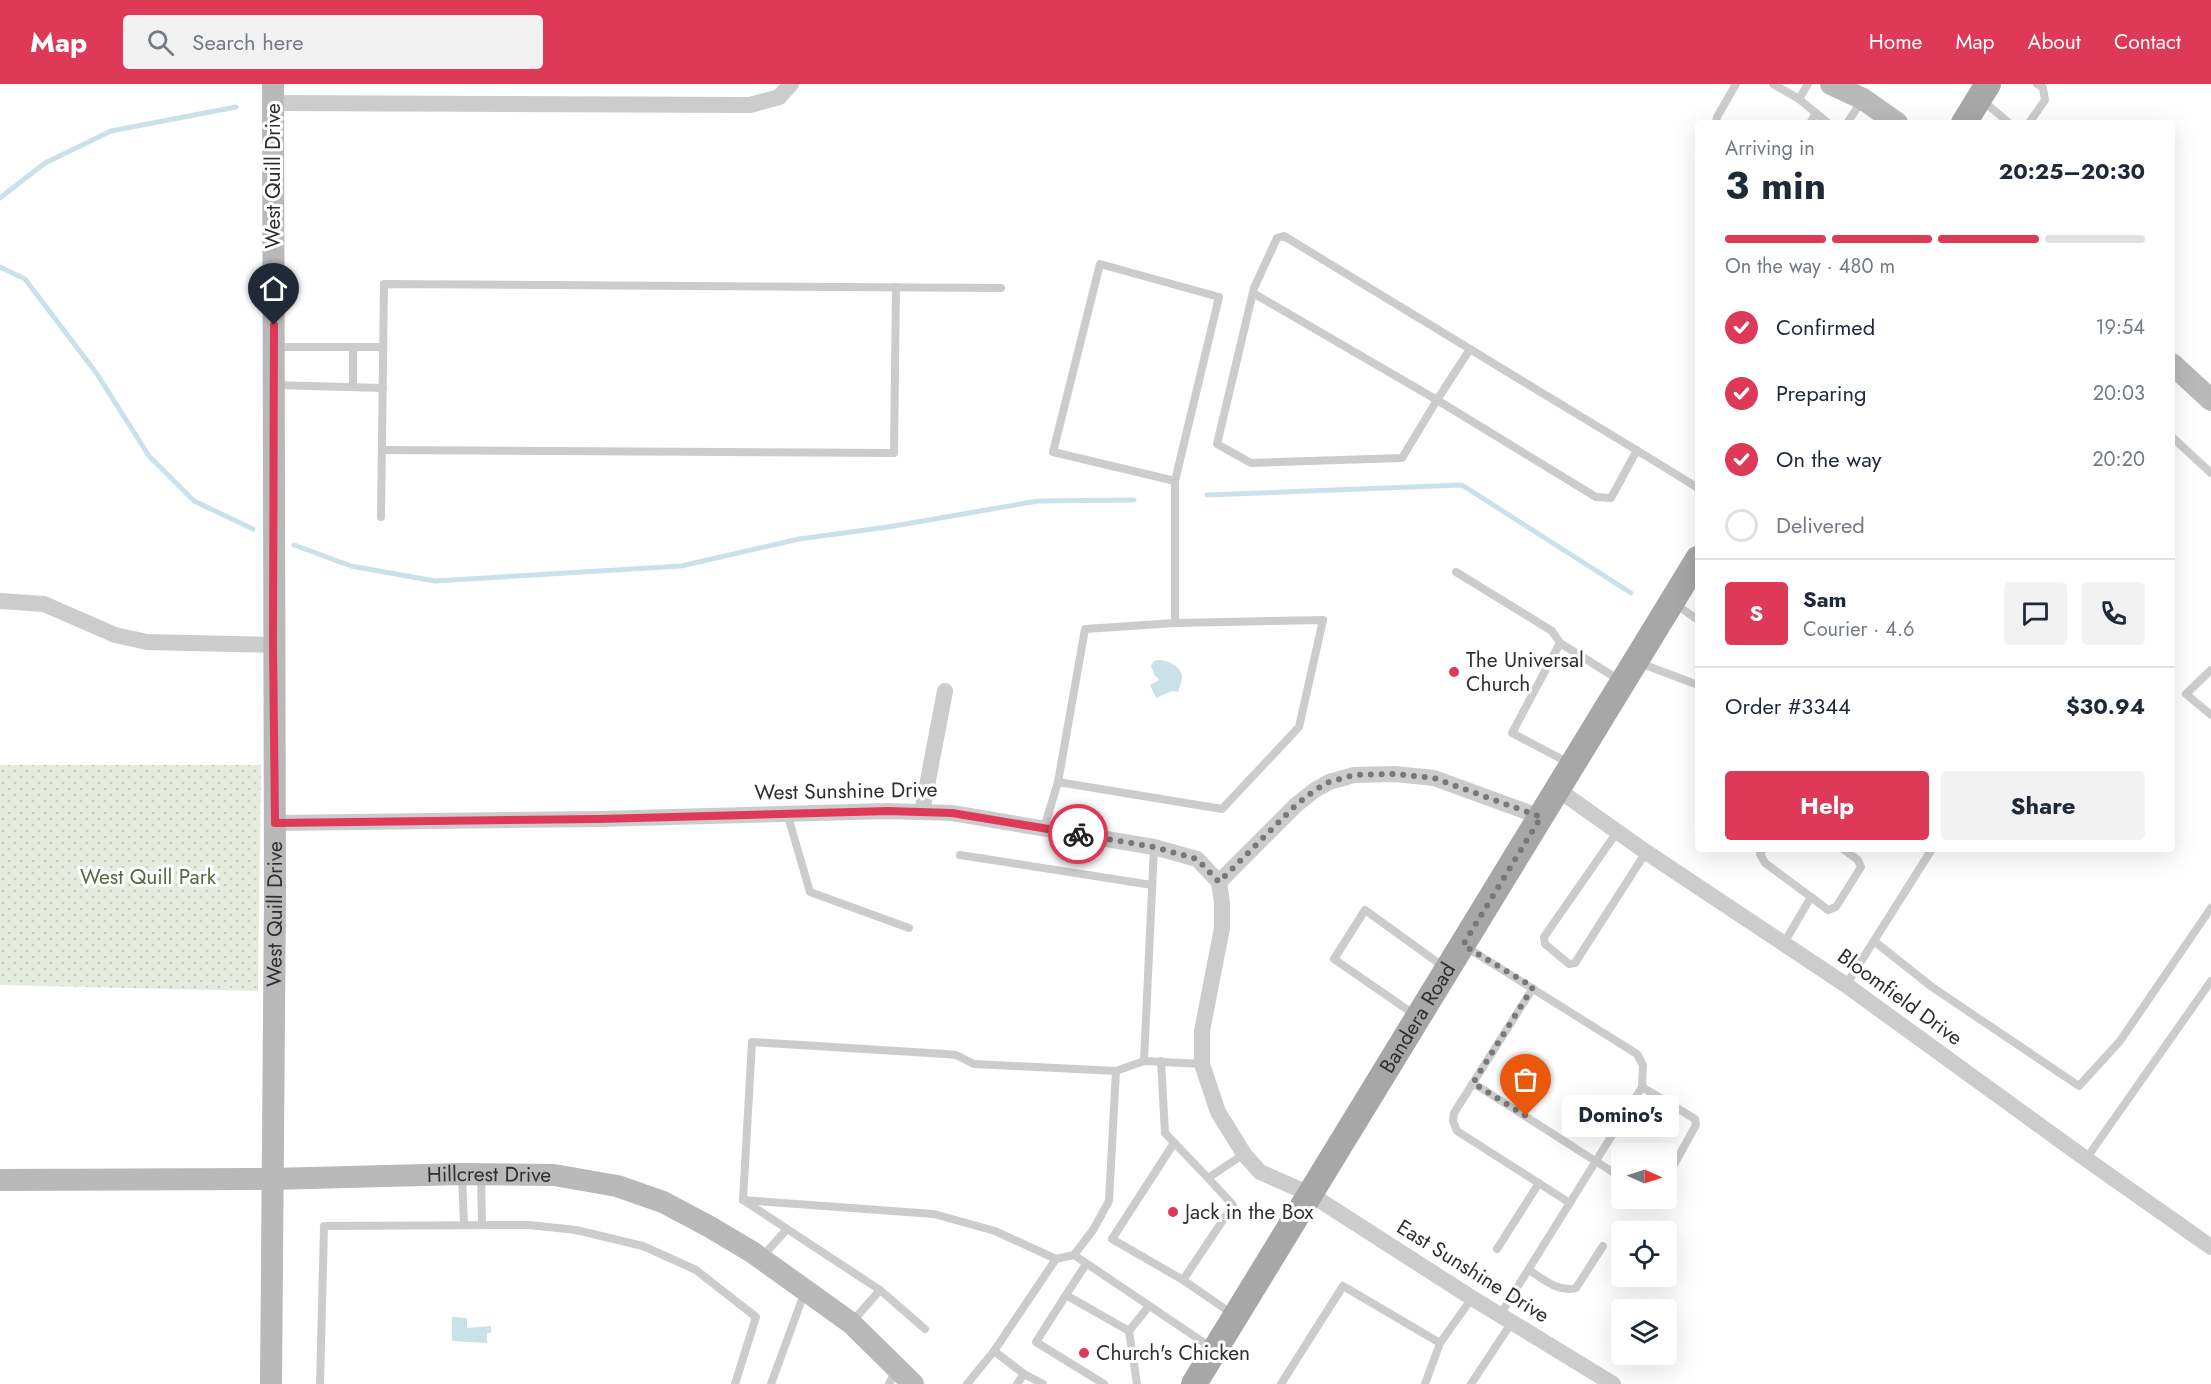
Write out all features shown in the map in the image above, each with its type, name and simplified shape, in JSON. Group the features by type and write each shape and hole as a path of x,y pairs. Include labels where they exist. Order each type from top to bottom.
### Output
{"main road":[{"path":"1966,120 1984,91"},
{"name":"Bandera Road","path":"1194,1384 1695,564"}],"street":[{"path":"273,93 750,105 779,97 791,84"},
{"path":"1831,84 1863,99 1893,120"},
{"name":"West Quill Drive","path":"271,1384 275,823 273,93"},
{"path":"2175,367 2211,400"},
{"path":"0,601 44,604 115,635 147,642 273,645"},
{"path":"922,812 945,691"},
{"path":"1310,1194 1260,1172 1244,1154 1218,1112 1202,1064 1202,1031 1222,928 1219,882 1296,805 1329,782 1354,775 1395,774 1434,778 1541,817"},
{"name":"Bloomfield Drive","path":"1557,789 1646,852 1846,985 2086,1159 2209,1240"},
{"name":"West Sunshine Drive","path":"275,823 599,819 787,813 952,813 1154,847 1197,859 1219,882"},
{"name":"Hillcrest Drive","path":"0,1180 272,1179 471,1175 554,1176 617,1186 663,1202 710,1227 761,1259 851,1323 892,1376 913,1384"},
{"name":"East Sunshine Drive","path":"1310,1194 1506,1319 1593,1379 1613,1384"}],"lane":[{"path":"1716,120 1736,84"},
{"path":"1773,84 1799,99 1824,120"},
{"path":"1799,99 1808,84"},
{"path":"2031,120 2045,100 2043,88 2037,84"},
{"path":"1984,91 2007,120"},
{"path":"1849,120 1863,99"},
{"path":"1812,120 1816,113"},
{"path":"1470,349 1402,458 1251,463 1217,444 1253,293 1276,238 1284,236 1637,450 1695,486"},
{"path":"1175,481 1053,452 1100,264 1219,297 1175,481 1175,623"},
{"path":"381,517 384,284 1001,288"},
{"path":"382,450 894,453 896,287"},
{"path":"1253,293 1437,400 1596,497 1611,498 1637,450"},
{"path":"274,347 383,347"},
{"path":"353,347 353,387"},
{"path":"273,385 382,388"},
{"path":"2175,440 2211,473"},
{"path":"1456,572 1552,631 1560,643 1629,672 1695,684"},
{"path":"1672,602 1695,618"},
{"path":"1044,828 1058,782 1085,629 1175,623 1323,620 1299,727 1222,809 1058,782"},
{"path":"1560,643 1512,733 1572,765"},
{"path":"2211,670 2186,694 2211,715"},
{"path":"787,813 810,892 909,928"},
{"path":"1617,832 1544,937 1545,944 1569,964 1575,963 1646,852"},
{"path":"1144,1061 1154,847"},
{"path":"1761,852 1760,854 1766,863 1828,910 1836,907 1861,867 1858,860 1847,852"},
{"path":"1846,985 1930,852"},
{"path":"960,855 1152,885"},
{"path":"1784,943 1811,897"},
{"path":"1874,941 1932,987 2079,1086 2120,1041 2211,908"},
{"path":"1418,1017 1334,959 1365,910 1447,969"},
{"path":"1463,945 1637,1054 1643,1065 1642,1087 1529,1270 1471,1384"},
{"path":"2086,1159 2211,981"},
{"path":"1533,987 1454,1113 1453,1121 1457,1131 1570,1203"},
{"path":"743,1200 752,1042 956,1055 974,1064 1116,1071 1144,1061 1202,1064"},
{"path":"1161,1061 1165,1133 1233,1204 1184,1280"},
{"path":"743,1200 934,1214 995,1231 1056,1259 1074,1255 1093,1230 1109,1201 1116,1071"},
{"path":"1473,1083 1611,1171"},
{"path":"1642,1087 1695,1119 1696,1125 1677,1159"},
{"path":"1174,1143 1112,1239 1184,1280 1236,1316"},
{"path":"1208,1178 1244,1154"},
{"path":"471,1175 482,1225"},
{"path":"464,1225 471,1175"},
{"path":"1497,1249 1539,1183"},
{"path":"743,1200 880,1290 925,1329"},
{"path":"320,1384 324,1226 529,1225 576,1230 643,1246 696,1270 756,1317 735,1384"},
{"path":"761,1259 787,1229"},
{"path":"1529,1270 1560,1289 1576,1288 1603,1246"},
{"path":"1074,1255 1215,1350"},
{"path":"967,1384 994,1352 1056,1259"},
{"path":"1086,1264 1036,1342 1104,1384"},
{"path":"1281,1384 1343,1286 1440,1343"},
{"path":"851,1323 880,1290"},
{"path":"771,1384 805,1291"},
{"path":"1066,1295 1129,1331"},
{"path":"1425,1384 1440,1343 1472,1298"},
{"path":"1137,1384 1129,1331 1149,1306"},
{"path":"994,1352 1024,1374 1043,1384"},
{"path":"1017,1384 1024,1374"}],"green space":[{"name":"West Quill Park","path":"0,765 261,765 258,991 0,985"}],"water":[{"path":"1154,661 1173,664 1180,670 1182,681 1178,692 1172,691 1156,698 1150,685 1159,680 1151,666"},
{"path":"452,1317 467,1318 467,1328 491,1326 491,1333 487,1333 487,1343 452,1341"}],"waterway":[{"path":"0,198 45,163 111,131 236,107"},
{"path":"0,267 25,279 97,374 149,456 194,501 253,529"},
{"path":"1207,495 1462,485 1631,593"},
{"path":"294,545 351,566 435,581 681,566 799,539 888,527 1038,501 1134,500"}],"way so far":[{"path":"1078,834 1154,847 1197,859 1219,882 1296,805 1329,782 1354,775 1395,774 1434,778 1541,817 1463,945 1533,987 1473,1083 1526,1116"}],"place":[{"name":"The Universal Church","path":"1454,672"},
{"name":"Domino's","path":"1526,1116"},
{"name":"Jack in the Box","path":"1173,1212"},
{"name":"Church's Chicken","path":"1084,1353"}],"route":[{"path":"274,325 275,823 599,819 888,811 952,813 1078,834"}]}
